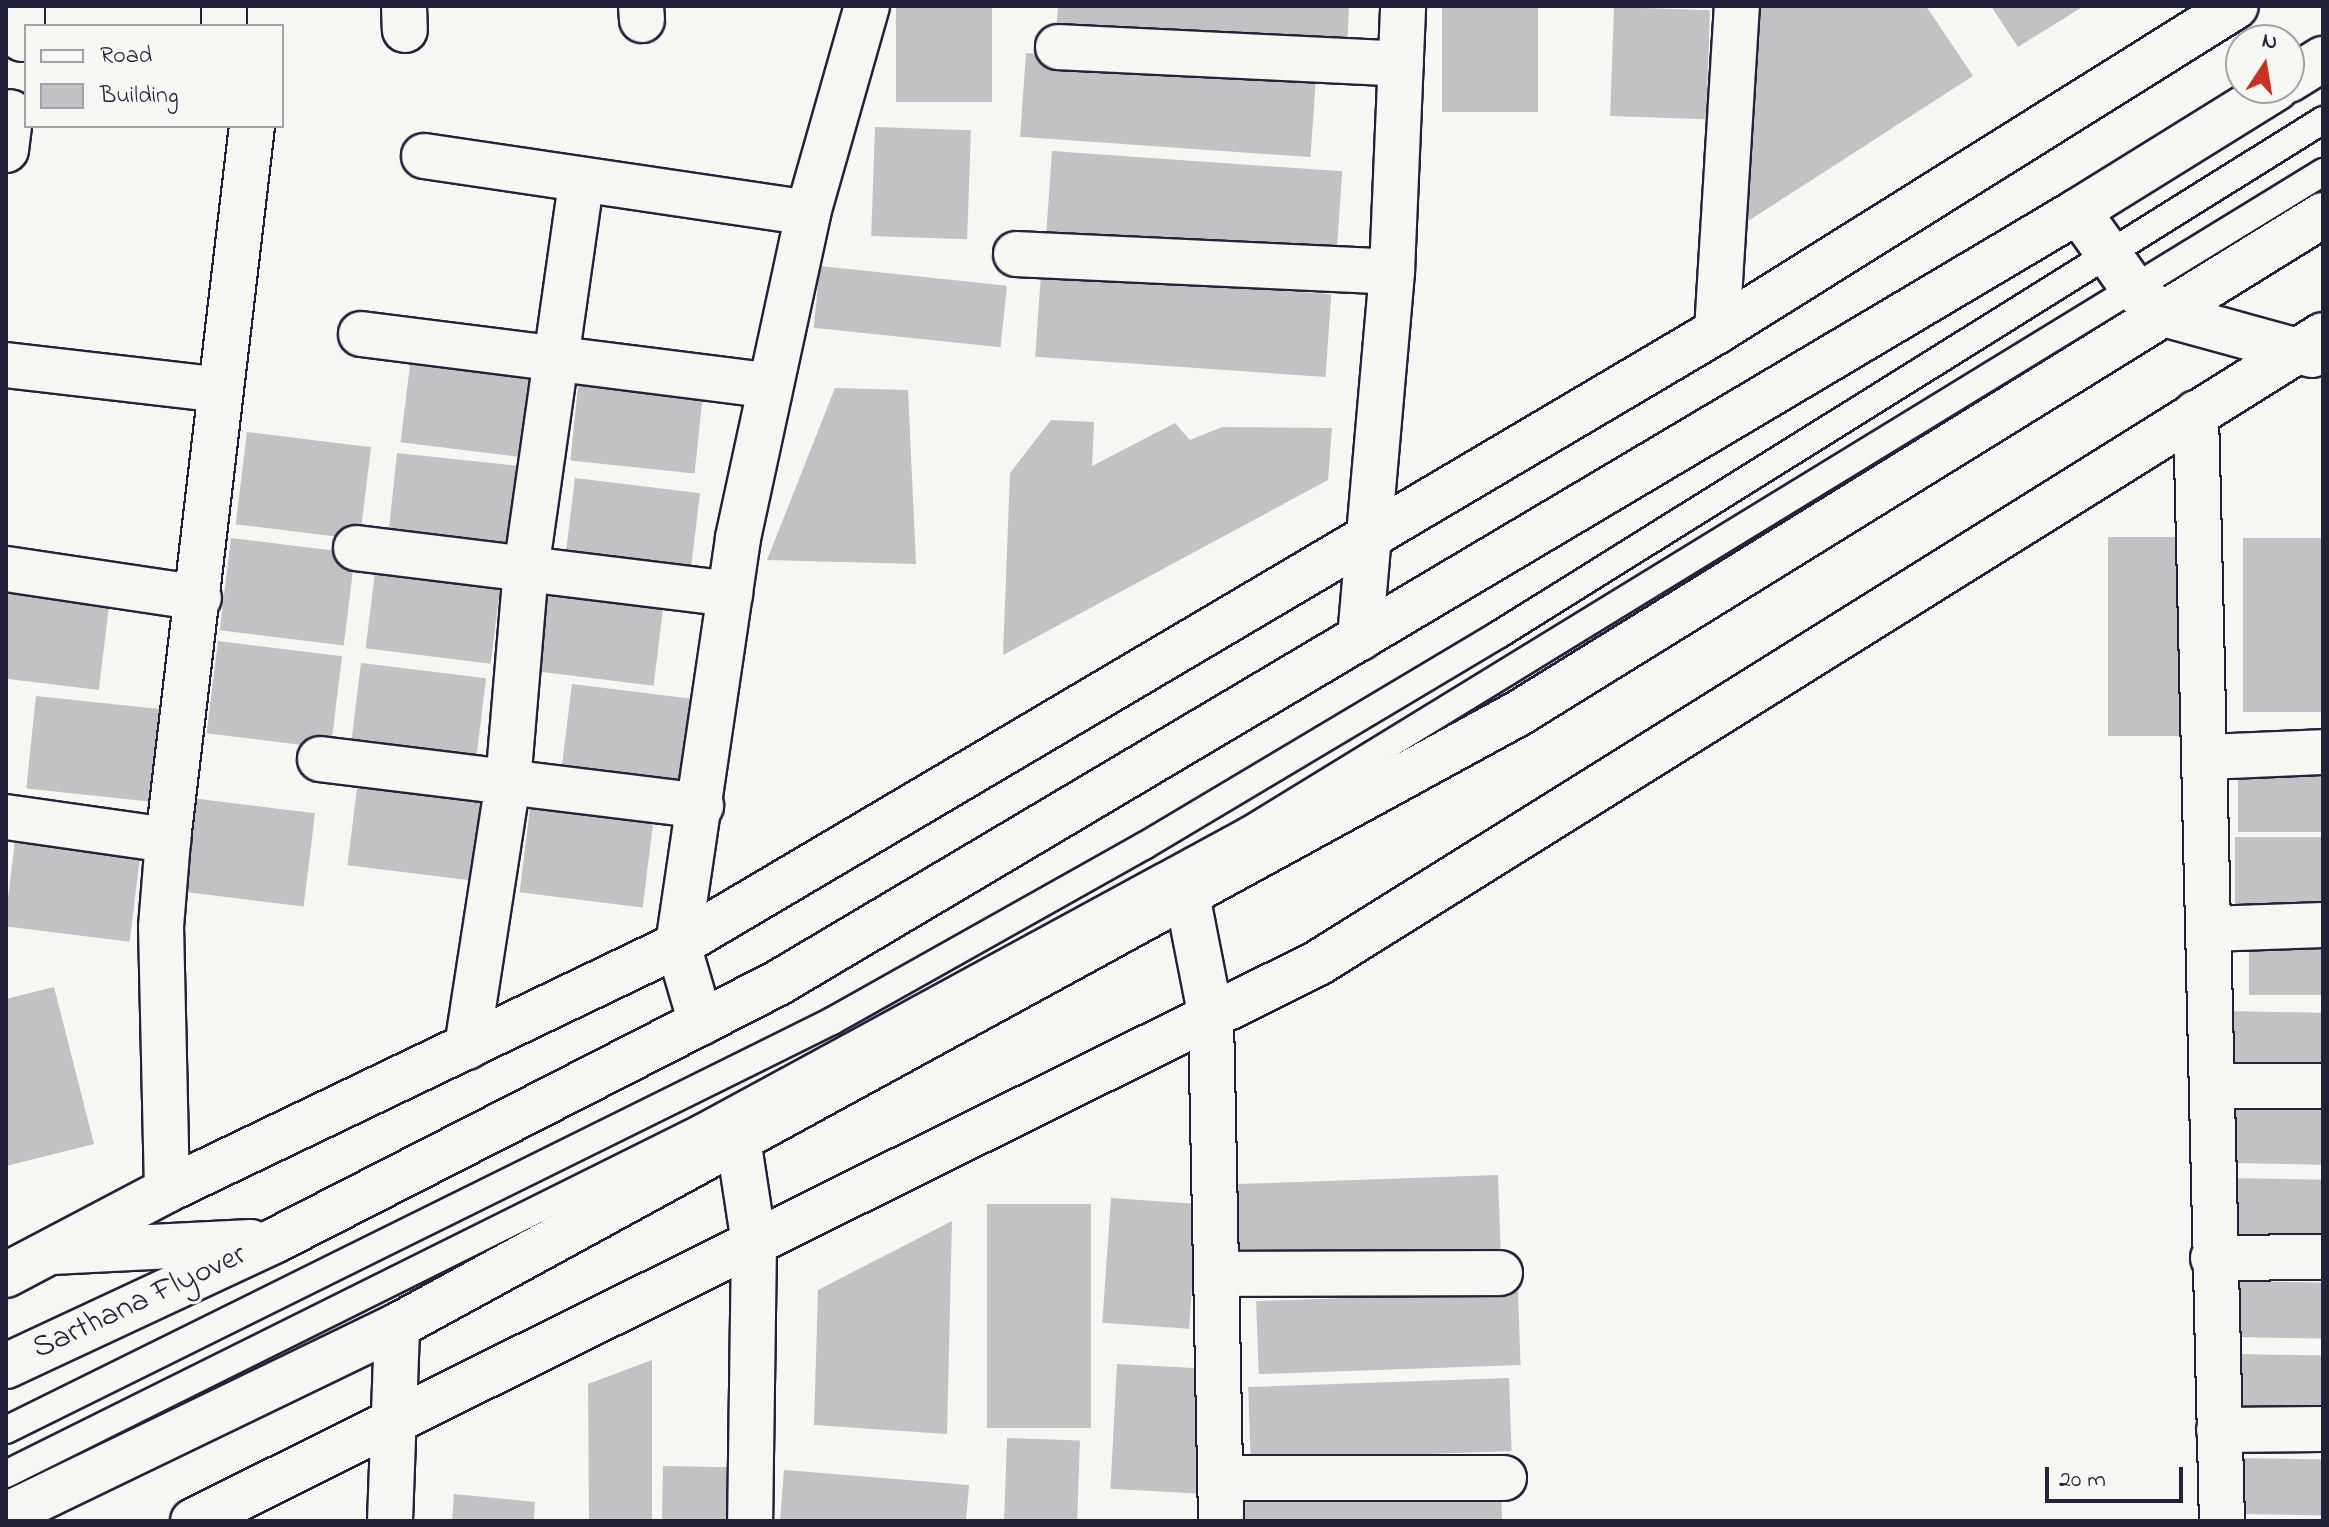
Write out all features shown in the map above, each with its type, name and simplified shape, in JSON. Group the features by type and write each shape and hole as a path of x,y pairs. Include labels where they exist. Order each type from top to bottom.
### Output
{"street":[{"path":"701,1023 678,945 730,594 770,386 808,213 867,6"},
{"path":"1360,638 1392,272 1403,6"},
{"path":"1717,331 1737,6"},
{"path":"6,1275 167,1190 678,945 1370,539 1717,331 2236,6"},
{"path":"1058,47 1401,64"},
{"path":"2305,70 2323,59"},
{"name":"Sarthana Flyover","path":"6,1366 274,1241 778,983 2078,211 2250,104"},
{"path":"167,1190 161,942 168,840 199,598 252,128"},
{"path":"424,156 581,183 808,213"},
{"path":"467,1047 508,783 526,570 581,183"},
{"path":"2078,211 2133,284 2314,348"},
{"path":"6,1515 397,1326 1519,713 2133,284 2323,215"},
{"path":"1016,254 1392,272"},
{"path":"361,334 556,356 770,386"},
{"path":"193,1521 1318,963 2196,413 2314,348"},
{"path":"6,365 221,390"},
{"path":"2196,413 2213,1086 2213,1258 2222,1521"},
{"path":"356,548 730,594"},
{"path":"6,569 199,598"},
{"path":"2205,757 2323,752"},
{"path":"320,759 701,806"},
{"path":"6,817 168,840"},
{"path":"1187,895 1211,1017 1221,1521"},
{"path":"2209,929 2323,925"},
{"path":"2213,1086 2323,1086"},
{"path":"738,1139 754,1243 750,1521"},
{"path":"52,1252 274,1241"},
{"path":"2213,1258 2323,1257"},
{"path":"1218,1274 1500,1273"},
{"path":"390,1521 397,1326"},
{"path":"2219,1430 2323,1429"},
{"path":"1221,1478 1504,1478"}],"lane":[{"path":"6,1430 859,1006 1144,846 1498,635 2133,284 2323,120"},
{"path":"6,1474 701,1128 1249,830 2133,284 2323,172"}],"building":[{"path":"896,6 992,6 992,102 896,102"},
{"path":"1058,6 1349,6 1347,50 1056,33"},
{"path":"1442,6 1538,6 1538,112 1442,112"},
{"path":"1758,6 1926,6 1973,76 1731,232"},
{"path":"1991,6 2084,6 2018,47"},
{"path":"1614,7 1710,10 1706,119 1610,116"},
{"path":"1026,53 1316,73 1310,157 1020,137"},
{"path":"875,127 971,130 967,239 871,236"},
{"path":"1052,151 1342,171 1337,254 1046,234"},
{"path":"820,266 1007,286 1000,347 814,328"},
{"path":"1041,274 1331,294 1326,377 1035,357"},
{"path":"412,349 536,364 525,458 401,442"},
{"path":"580,368 704,381 695,474 570,460"},
{"path":"835,388 908,390 916,564 767,560"},
{"path":"1051,420 1094,422 1092,466 1175,423 1190,440 1222,427 1332,428 1328,480 1003,655 1010,473"},
{"path":"247,432 371,447 360,540 236,524"},
{"path":"397,453 522,466 513,559 387,545"},
{"path":"575,478 700,493 689,587 564,571"},
{"path":"2108,537 2194,537 2194,736 2108,736"},
{"path":"231,538 355,553 344,646 220,630"},
{"path":"2243,538 2323,538 2323,712 2243,712"},
{"path":"377,556 502,571 491,664 366,648"},
{"path":"540,577 665,592 654,686 529,670"},
{"path":"6,584 110,597 99,690 6,679"},
{"path":"218,641 342,656 331,749 207,733"},
{"path":"361,663 486,678 475,771 350,755"},
{"path":"572,684 696,699 685,793 561,777"},
{"path":"36,696 161,709 152,802 26,788"},
{"path":"2238,761 2323,761 2323,832 2238,832"},
{"path":"359,772 483,787 472,881 348,865"},
{"path":"191,798 315,813 304,907 180,891"},
{"path":"531,800 654,815 643,907 520,892"},
{"path":"16,833 141,848 130,942 6,926"},
{"path":"2235,837 2323,837 2323,908 2235,908"},
{"path":"2249,940 2323,940 2323,995 2249,995"},
{"path":"54,987 94,1144 6,1166 6,999"},
{"path":"2223,1011 2323,1013 2322,1068 2222,1066"},
{"path":"2227,1107 2323,1109 2322,1165 2226,1163"},
{"path":"1498,1175 1501,1249 1240,1258 1237,1184"},
{"path":"2225,1178 2323,1180 2322,1236 2224,1234"},
{"path":"1111,1198 1198,1204 1189,1329 1102,1323"},
{"path":"987,1204 1091,1204 1091,1428 987,1428"},
{"path":"952,1221 947,1434 814,1425 818,1290"},
{"path":"2234,1281 2323,1283 2322,1339 2233,1337"},
{"path":"1518,1292 1521,1365 1259,1374 1256,1301"},
{"path":"2236,1354 2323,1356 2322,1413 2235,1411"},
{"path":"652,1360 652,1521 589,1521 588,1384"},
{"path":"1117,1364 1204,1369 1197,1493 1110,1489"},
{"path":"1509,1378 1512,1451 1251,1460 1248,1387"},
{"path":"1007,1438 1080,1441 1077,1521 1004,1521"},
{"path":"2240,1458 2323,1459 2322,1515 2239,1514"},
{"path":"663,1466 745,1467 744,1521 662,1521"},
{"path":"784,1470 969,1485 966,1521 780,1521"},
{"path":"1501,1489 1502,1521 1240,1521 1239,1494"},
{"path":"454,1494 535,1502 534,1521 452,1521"}]}
